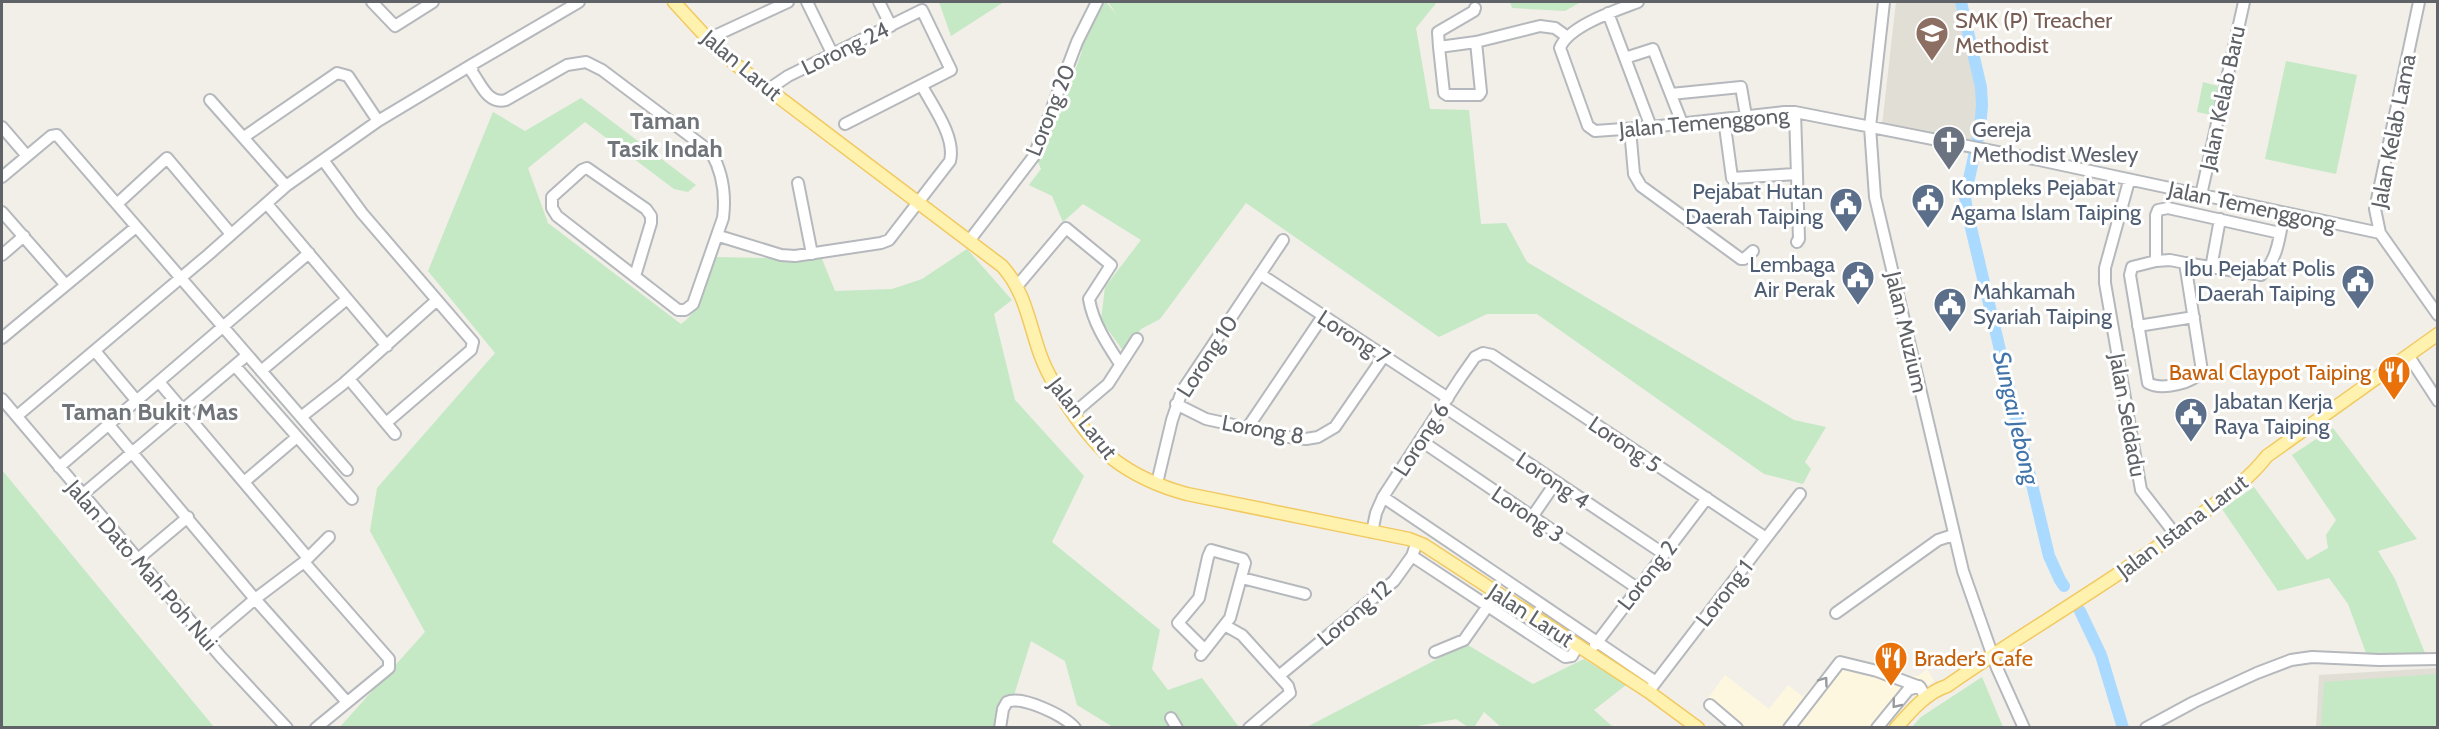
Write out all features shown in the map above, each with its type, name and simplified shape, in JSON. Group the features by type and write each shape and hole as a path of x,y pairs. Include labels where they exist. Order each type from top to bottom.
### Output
{"main road":[{"name":"Jalan Larut","path":"674,2 735,64 1002,266 1018,285 1047,373 1057,391 1110,457 1157,483 1187,494 1417,542 1590,653 1652,687 1698,728"},
{"name":"Jalan Istana Larut","path":"1896,728 1939,688 1947,686 2087,595 2175,534 2252,475 2267,456 2438,334"},
{"name":"Jalan Istana Larut","path":"1911,712 1942,694 1947,686"}],"street":[{"path":"372,2 395,26 433,2"},
{"path":"16,416 286,186 378,122 579,2"},
{"path":"708,39 788,2"},
{"path":"807,2 833,55"},
{"path":"879,2 891,26"},
{"name":"Lorong 20","path":"969,241 1034,156 1077,42 1097,2"},
{"path":"1439,47 1476,42 1540,26 1555,28 1564,38 1608,13 1638,2"},
{"name":"Jalan Muzium","path":"1884,2 1870,127 1875,197 1963,571 1993,655 2024,728"},
{"name":"Jalan Kelab Baru","path":"2201,195 2244,2"},
{"name":"Jalan Kelab Lama","path":"2420,2 2375,208 2380,233 2438,315"},
{"path":"1475,8 1474,11 1438,32 1444,93 1451,96 1479,95 1481,87 1476,42"},
{"name":"Lorong 24","path":"769,89 788,76 922,10 951,70 922,86"},
{"path":"1608,13 1651,127"},
{"name":"Jalan Temenggong","path":"1564,38 1560,48 1588,126 1595,131 1795,112 2380,233"},
{"path":"1625,58 1653,49 1682,123"},
{"path":"472,66 490,98 500,102 567,64 586,62 602,70 711,152 718,164 725,204 719,236 693,304 689,308 678,309 635,276 557,216 552,208 552,196 582,170 592,170 646,209 651,216 635,276"},
{"path":"244,137 337,74 348,76 378,122"},
{"path":"719,236 781,255 795,256 890,240 950,161 951,154 947,136 922,86 846,124"},
{"path":"1671,94 1742,87 1746,116"},
{"path":"210,100 286,186"},
{"path":"1795,112 1799,239 1797,242"},
{"path":"1724,119 1732,178 1797,174"},
{"path":"2,127 27,156"},
{"path":"1629,129 1634,174 1641,186 1741,259 1753,251"},
{"path":"2,177 51,136 57,135 347,470"},
{"path":"117,204 167,158 231,234"},
{"path":"323,160 362,213 473,342 473,346 386,423"},
{"name":"Jalan Seldadu","path":"2129,181 2105,268 2105,283 2140,484 2144,496 2175,534"},
{"path":"798,183 812,254"},
{"path":"267,204 387,346"},
{"path":"2156,261 2156,215 2158,210 2168,208 2280,233"},
{"path":"2,212 65,284"},
{"path":"2185,262 2202,370 2197,377 2190,380 2158,387 2148,383 2146,379 2130,270 2135,266 2170,260 2185,262 2211,268 2261,275 2269,269 2284,213"},
{"path":"2211,268 2220,219"},
{"path":"2,338 136,227"},
{"path":"1018,285 1066,228 1111,266 1089,299 1097,325 1120,364"},
{"path":"2,255 24,236"},
{"name":"Lorong 10","path":"1157,483 1176,404 1182,391 1283,240"},
{"path":"59,466 309,253"},
{"name":"Lorong 7","path":"1260,274 1384,356 1446,402"},
{"path":"261,371 347,299"},
{"path":"301,417 349,379 437,300"},
{"path":"1248,427 1323,316"},
{"path":"2138,326 2194,317"},
{"path":"1074,413 1100,393 1137,339"},
{"path":"94,351 136,400"},
{"name":"Lorong 6","path":"1372,532 1376,513 1383,497 1475,357 1483,353"},
{"name":"Lorong 5","path":"1483,353 1492,355 1766,538"},
{"path":"2408,355 2438,401"},
{"path":"82,495 246,356"},
{"name":"Lorong 8","path":"1176,404 1206,418 1306,439 1318,437 1335,427 1384,356"},
{"path":"235,366 352,499"},
{"path":"349,379 395,434"},
{"path":"159,382 389,659 389,668 316,728"},
{"name":"Jalan Dato Mah Poh Nui","path":"2,399 207,640 287,728"},
{"name":"Lorong 4","path":"1446,402 1556,482 1664,554"},
{"path":"108,424 255,599 348,702"},
{"path":"244,482 297,436"},
{"name":"Lorong 3","path":"1420,440 1637,588"},
{"path":"1532,517 1556,482"},
{"name":"Lorong 1","path":"1652,687 1800,494"},
{"name":"Jalan Larut","path":"1383,497 1598,641 1652,687"},
{"name":"Lorong 2","path":"1590,653 1707,498"},
{"path":"138,559 188,517"},
{"path":"1836,613 1938,540 1953,535"},
{"path":"207,640 306,560 329,537"},
{"name":"Lorong 12","path":"1280,675 1394,580 1412,556 1417,542"},
{"path":"1210,552 1243,558 1245,563 1242,578 1234,608 1226,626 1203,653 1178,625 1199,598 1210,552"},
{"path":"1412,556 1565,657 1572,656 1578,645"},
{"path":"1242,578 1305,594"},
{"path":"1436,652 1464,640 1497,593"},
{"path":"1226,626 1242,635 1280,675 1290,693 1249,728"},
{"path":"2154,726 2257,673 2291,660 2312,657 2379,660 2438,659"},
{"path":"1789,728 1840,662 1877,671 1919,686 1926,698"},
{"path":"1877,728 1908,690 1919,686"},
{"path":"1000,728 1003,709 1011,700 1060,716 1075,728"},
{"path":"1710,705 1737,728"}],"shaded area":[{"name":"SMK (P) Treacher Methodist","path":"1896,2 1962,2 1967,36 1981,87 1981,116 1976,144 1882,125"},
{"path":"1838,654 1904,676 1918,676 1927,669 1934,681 1915,694 1907,693 1879,727 1732,727 1703,705 1725,675 1769,709 1788,685 1803,697"},
{"path":"2437,668 2437,727 2316,728 2319,675"}],"green space":[{"path":"939,2 1004,2 951,36"},
{"path":"1099,2 1106,2 1117,15 1108,2 1437,2 1416,28 1430,109 1469,110 1481,224 1506,223 1527,262 1794,420 1826,427 1805,462 1811,469 1803,484 1764,474 1537,314 1487,314 1439,337 1246,203 1160,319 1141,329 1124,352 1101,320 1105,287 1141,240 1083,204 1063,222 1052,196 1029,185 1041,169 1038,162 1071,67 1076,68 1082,51 1077,47"},
{"path":"1510,2 1581,2 1565,11 1512,8"},
{"path":"2286,61 2357,75 2336,174 2265,159"},
{"path":"2203,82 2218,86 2212,115 2197,112"},
{"path":"581,98 696,185 688,192 674,189 585,122 528,168 548,223 681,324 699,303 715,257 822,259 835,291 892,289 922,279 967,249 1012,300 994,314 1015,400 1084,476 1052,542 1160,630 1152,669 1168,690 1202,678 1239,727 1113,727 1077,705 1065,661 1031,641 1004,727 339,728 425,632 370,531 377,488 495,353 428,271 493,112 525,131"},
{"path":"2333,428 2417,539 2378,551 2395,579 2425,653 2366,653 2348,604 2329,578 2278,591 2222,509 2254,487 2307,560 2328,548 2326,535 2336,520 2292,455"},
{"path":"2,470 214,727 2,727"},
{"path":"1466,644 1533,684 1584,659 1626,685 1594,710 1613,727 1501,727 1484,712 1475,726 1468,727 1456,719 1412,727 1305,728"},
{"path":"2437,674 2437,727 2321,727 2324,682"},
{"path":"1982,677 2003,727 1912,727 1921,717"}],"waterway":[{"name":"Sungai Jebong","path":"1961,2 1981,87 1982,105 1980,129 1965,197 1967,211 2049,556 2064,586"},
{"name":"Sungai Jebong","path":"2080,611 2101,655 2123,728"}],"place":[{"name":"SMK (P) Treacher Methodist","path":"1932,62"},
{"name":"Gereja Methodist Wesley","path":"1949,171"},
{"name":"Kompleks Pejabat Agama Islam Taiping","path":"1928,229"},
{"name":"Pejabat Hutan Daerah Taiping","path":"1846,233"},
{"name":"Lembaga Air Perak","path":"1858,306"},
{"name":"Ibu Pejabat Polis Daerah Taiping","path":"2358,310"},
{"name":"Mahkamah Syariah Taiping","path":"1950,333"},
{"name":"Bawal Claypot Taiping","path":"2394,401"},
{"name":"Jabatan Kerja Raya Taiping","path":"2191,443"},
{"name":"Brader’s Cafe","path":"1891,687"}],"district":[{"name":"Taman Tasik Indah","path":"665,135"},
{"name":"Taman Bukit Mas","path":"150,412"}]}
